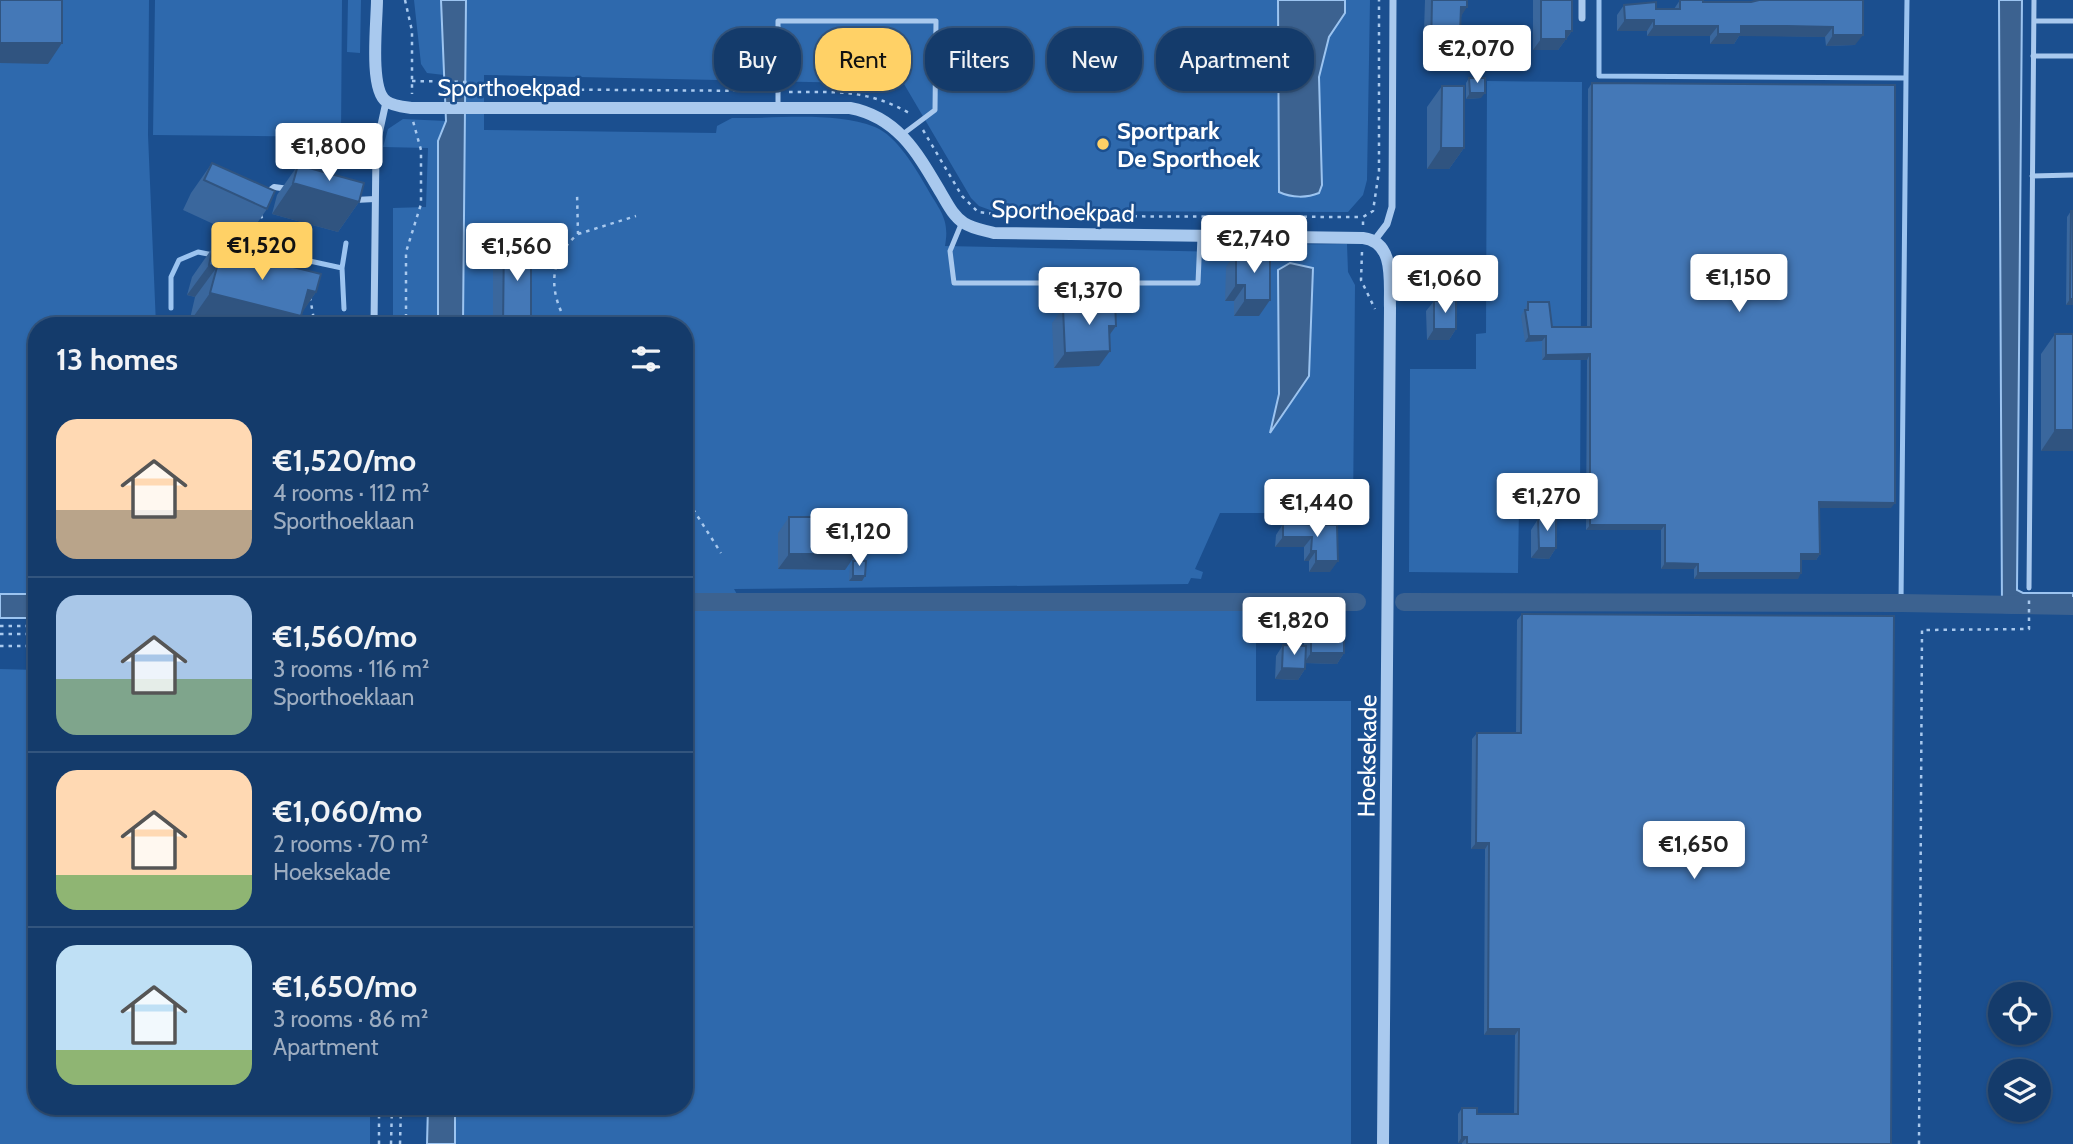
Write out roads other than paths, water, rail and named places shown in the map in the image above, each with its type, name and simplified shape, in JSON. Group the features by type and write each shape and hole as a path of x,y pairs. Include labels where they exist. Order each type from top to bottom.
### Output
{"street":[{"path":"374,317 376,148 386,102 376,84 377,0"},
{"path":"1369,239 1387,224 1392,207 1393,0"},
{"path":"1582,0 1582,18"},
{"name":"Sporthoekpad","path":"386,102 412,108 850,108 868,111 903,134 962,222 994,233 1369,239"},
{"path":"258,205 266,192 274,187 293,190"},
{"path":"348,200 375,199"},
{"name":"Hoeksekade","path":"1369,239 1389,265 1390,308 1383,1144"}],"lane":[{"path":"2029,588 2034,0"},
{"path":"778,108 778,21 936,22 934,110 903,134"},
{"path":"2034,21 2073,21"},
{"path":"2033,56 2073,56"},
{"path":"2032,176 2073,175"},
{"path":"962,222 950,251 954,283 1198,283 1200,236"}],"waterway":[{"path":"1599,0 1599,76 1906,78 1907,0"},
{"path":"1901,603 1906,78"},
{"path":"344,309 342,268 346,243"},
{"path":"171,308 171,277 179,260 198,252 213,255"},
{"path":"290,261 305,260 342,268"},
{"path":"693,602 1357,602"},
{"path":"1404,602 2073,606"}],"place":[{"name":"Sportpark De Sporthoek","path":"1103,144"}]}
